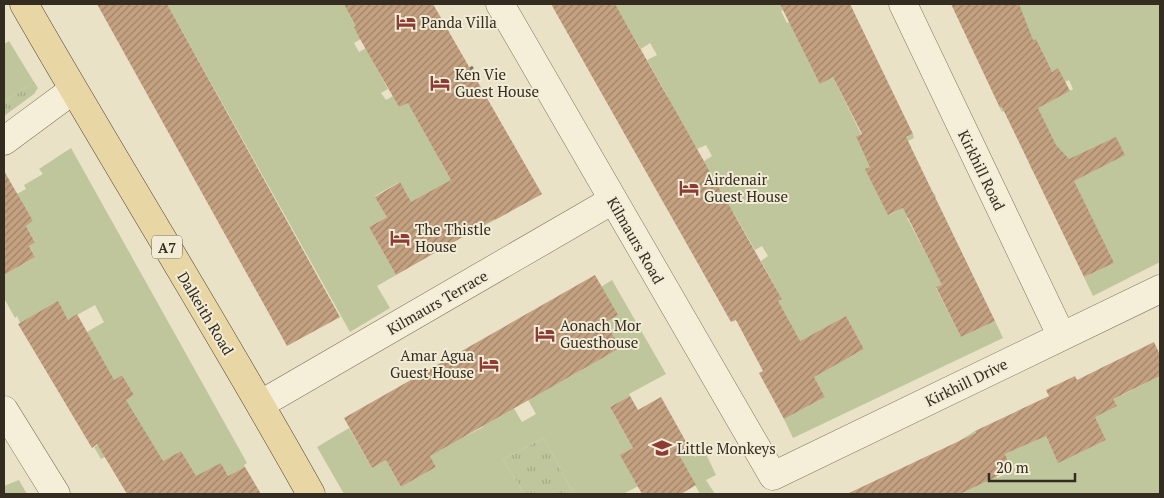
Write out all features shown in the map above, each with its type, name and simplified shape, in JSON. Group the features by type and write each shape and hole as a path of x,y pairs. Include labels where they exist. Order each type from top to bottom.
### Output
{"main road":[{"name":"Dalkeith Road","path":"24,4 73,90 261,404 311,494"}],"street":[{"name":"Kilmaurs Road","path":"500,4 773,476"},
{"name":"Kirkhill Road","path":"902,4 1061,335"},
{"path":"4,140 73,90"},
{"name":"Kilmaurs Terrace","path":"261,404 614,200"},
{"name":"Kirkhill Drive","path":"773,476 1160,288"},
{"path":"4,410 56,494"}],"green space":[{"path":"167,4 392,4 393,6 361,39 354,43 359,52 366,48 388,89 381,93 386,100 393,96 399,107 437,86 440,161 447,173 482,199 495,220 458,239 409,204 407,195 399,182 375,196 390,215 369,227 396,275 377,286 390,308 350,332"},
{"path":"592,4 794,4 781,11 787,23 804,15 820,83 833,77 861,134 856,136 871,154 913,134 914,138 908,141 911,147 866,169 889,215 934,193 936,197 934,198 937,202 907,218 931,263 960,249 970,271 936,288 961,337 995,321 1003,338 793,438 784,419 825,397 805,361 838,335 850,357 864,349 846,316 800,341 758,312 782,299 761,261 768,256 762,246 755,250 733,212 709,225 703,211 725,198 704,161 712,156 706,145 697,149 675,112 644,111 668,97 647,60 657,55 650,43 641,49 620,13 598,14"},
{"path":"1009,4 1160,4 1160,262 1093,296 1084,277 1114,263 1030,166 1059,152 1033,98 1002,112 1000,108 1063,78 1058,69 1049,73 1036,39 1033,40 1024,35","holes":["1069,80 1073,89 1053,100 1048,90"]},
{"path":"9,41 34,82 4,102 4,44"},
{"path":"34,82 38,88 34,94 4,116 4,102"},
{"path":"71,148 247,463 244,465 245,467 228,476 221,463 205,489 195,494 151,494 192,470 181,451 163,461 107,461 105,457 101,459 94,447 134,423 121,403 134,395 122,375 69,406 94,345 87,332 104,322 95,305 68,320 58,302 20,323 17,316 15,318 4,298 4,275 35,257 29,245 35,241 26,226 33,221 15,195 26,189 24,185 43,174 39,169"},
{"path":"612,280 666,374 629,394 630,396 610,407 633,448 621,455 634,480 690,449 695,457 705,452 716,475 706,480 715,494 700,494 683,463 623,494 574,494 544,438 503,459 524,494 344,494 317,447 349,428 372,468 386,460 401,487 436,467 421,440 455,426 462,438 483,427 476,414 499,383 522,422 536,414 528,400 542,392 549,355 564,380 593,363 578,338 589,331 604,357 620,348 606,322 617,315 601,287"},
{"path":"1107,365 1122,395 1160,376 1160,494 960,494 988,480 963,458 956,443 975,431 997,478 1013,471 1005,454 1037,440 1031,405 1058,462 1106,440 1083,393 1116,406 1099,369"},
{"path":"544,438 574,494 524,494 503,459"},
{"path":"19,480 27,494 4,494 4,486"}],"building":[{"path":"97,4 167,4 340,317 287,346"},
{"path":"344,4 433,4 542,194 396,275 369,227 387,217 375,197 400,182 411,202 451,180 408,103 399,107 360,39 354,27 356,26"},
{"path":"551,4 615,4 782,299 778,301 800,341 846,316 864,349 814,377 825,397 784,419 759,373 763,371 736,320 731,322"},
{"path":"780,4 850,4 913,134 906,137 995,321 961,337 936,287 942,285 903,208 888,215 865,169 870,167 856,136 862,134 833,77 820,84"},
{"path":"951,4 1019,4 1033,40 1036,39 1052,72 1058,68 1070,91 1038,108 1056,145 1069,159 1116,137 1125,155 1074,181 1114,263 1084,277"},
{"path":"4,171 33,221 26,226 35,242 29,246 35,257 4,275"},
{"path":"595,275 618,315 606,322 620,348 430,456 436,467 401,487 386,460 372,468 344,418"},
{"path":"58,301 68,320 77,314 114,380 122,375 134,395 126,400 163,461 181,451 196,476 221,463 228,476 245,467 261,494 127,494 97,444 92,448 18,324"},
{"path":"1154,342 1160,355 1160,376 1113,399 1117,406 1095,417 1106,440 1058,463 1046,436 1005,454 1012,469 960,494 847,494 1049,396 1046,390 1075,376 1077,380"},
{"path":"630,396 638,410 661,397 690,449 679,455 696,485 681,494 642,494 620,455 633,448 610,407"}],"place":[{"name":"Panda Villa","path":"406,22"},
{"name":"Ken Vie Guest House","path":"440,83"},
{"name":"Airdenair Guest House","path":"689,188"},
{"name":"The Thistle House","path":"400,238"},
{"name":"Aonach Mor Guesthouse","path":"545,334"},
{"name":"Amar Agua Guest House","path":"489,364"},
{"name":"Little Monkeys","path":"662,448"}]}
